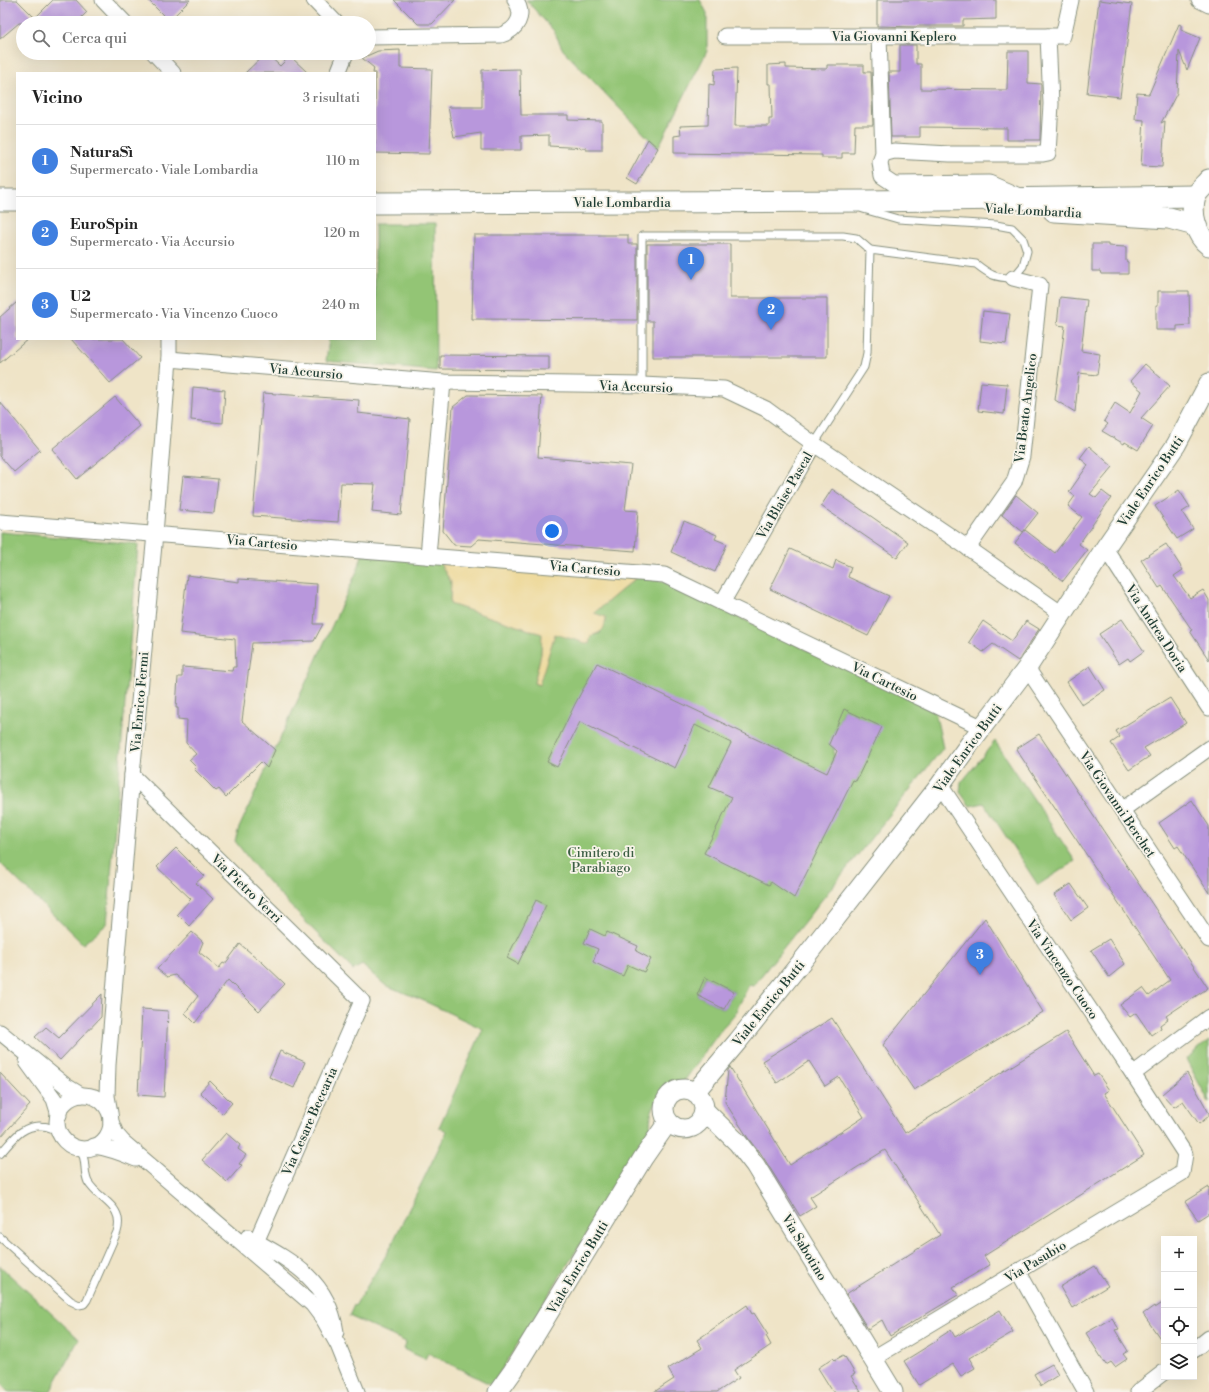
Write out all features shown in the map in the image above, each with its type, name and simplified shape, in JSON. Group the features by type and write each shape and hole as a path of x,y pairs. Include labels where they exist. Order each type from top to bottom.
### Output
{"main road":[{"path":"1209,180 1195,196 1193,211 1196,225 1203,241 1209,245"},
{"name":"Viale Lombardia","path":"376,203 869,201 1195,196"},
{"path":"0,200 16,200"},
{"name":"Viale Lombardia","path":"869,201 1170,218 1196,225"}],"street":[{"path":"102,0 118,16"},
{"path":"314,0 329,16"},
{"path":"376,37 494,36 507,33 518,23 520,16 519,8 515,0"},
{"path":"883,154 894,151 1003,154 1048,153 1051,104 1048,70 1055,36 1070,0"},
{"path":"1199,0 1209,5"},
{"name":"Via Giovanni Keplero","path":"725,36 1055,36"},
{"path":"879,36 883,154 880,162 882,176 894,184 989,183 1025,199"},
{"path":"161,60 172,72"},
{"path":"338,72 343,60"},
{"name":"Via Beato Angelico","path":"968,548 1014,482 1022,456 1040,285 1013,278"},
{"name":"Via Enrico Fermi","path":"110,1118 107,1090 108,1065 132,775 155,534 170,340"},
{"name":"Via Accursio","path":"169,359 443,382 642,385 724,389 766,409 814,444"},
{"path":"428,556 443,382"},
{"name":"Viale Enrico Butti","path":"695,1092 738,1042 940,785 1027,668 1105,548 1176,444 1209,383"},
{"name":"Via Blaise Pascal","path":"722,603 814,444 968,548"},
{"name":"Via Cartesio","path":"0,522 664,575 982,728"},
{"path":"968,548 1062,614"},
{"name":"Via Andrea Doria","path":"1105,548 1209,708"},
{"name":"Via Giovanni Berchet","path":"1027,668 1209,940"},
{"path":"1122,810 1209,748"},
{"name":"Via Pietro Verri","path":"132,775 362,1001"},
{"name":"Via Vincenzo Cuoco","path":"940,785 1185,1154"},
{"name":"Via Cesare Beccaria","path":"255,1247 362,1001"},
{"path":"1133,1074 1209,1017"},
{"path":"0,1032 66,1086 83,1095 99,1100 105,1106 116,1134 123,1142 215,1220 230,1227 255,1247 276,1252 295,1265 313,1281 325,1296 333,1314 338,1345 357,1392"},
{"path":"13,1044 54,1099 59,1115"},
{"name":"Via Enrico Fermi","path":"83,1095 100,1085 106,1074 108,1065"},
{"path":"679,1089 686,1089 695,1092 700,1096 704,1104 705,1111 702,1119 697,1125 689,1129 682,1129 668,1122 665,1117 664,1107 666,1098 671,1093 679,1089"},
{"path":"83,1095 73,1098 60,1110 58,1126 60,1134 66,1141 77,1147 86,1148 98,1145 105,1139 109,1131 110,1118"},
{"name":"Via Sabotino","path":"705,1111 738,1143 754,1165 893,1392"},
{"name":"Viale Enrico Butti","path":"498,1392 513,1371 643,1158 668,1122"},
{"path":"94,1146 120,1152 137,1159 154,1169"},
{"name":"Via Pasubio","path":"872,1359 1182,1173 1185,1154"},
{"path":"1018,1271 1086,1392"},
{"path":"1197,1348 1209,1338"},
{"path":"1138,1392 1161,1374"}],"lane":[{"path":"642,385 642,236 843,236 856,238 870,250 976,264 998,278 1013,278 1023,266 1027,252 1023,239 1012,228 996,225 898,219 832,201"},
{"path":"814,444 864,367 867,353 870,250"},
{"path":"0,1154 26,1128 46,1126 56,1130 60,1134"},
{"path":"0,1237 71,1301 79,1305 84,1304 117,1232 119,1220 115,1211 88,1181 84,1158 77,1147"}],"green space":[{"path":"526,0 700,0 707,13 707,51 658,148 563,50 554,31"},
{"path":"376,224 435,224 436,371 326,361 329,340 376,340"},
{"path":"0,532 138,544 107,924 83,944 0,863"},
{"name":"Cimitero di Parabiago","path":"362,555 439,562 451,582 450,604 542,634 541,654 534,683 538,685 555,633 591,636 601,633 593,614 637,577 663,581 935,711 943,748 753,986 749,985 734,1015 723,1027 685,1080 660,1095 652,1111 650,1119 650,1133 492,1385 428,1353 425,1359 403,1349 406,1342 349,1316 354,1305 355,1306 388,1252 447,1131 439,1127 483,1029 422,1000 385,985 362,965 353,970 262,875 235,841 239,828 358,569","holes":["844,709 881,727 856,781 841,775 831,766 834,756 834,748 829,744","705,977 734,992 724,1009 697,995"]},
{"path":"995,741 1075,861 1038,885 984,803 970,806 960,792 961,783"},
{"path":"1209,1040 1209,1102 1186,1059"},
{"path":"0,1266 79,1339 50,1392 9,1392 0,1382"}],"sand":[{"path":"439,562 637,577 594,613 606,617 603,630 591,636 589,644 555,634 539,685 534,683 541,654 542,634 450,604 451,582"}],"building":[{"path":"0,0 17,0 33,16 16,16 16,26 0,39"},
{"path":"53,0 76,0 87,12 83,16 37,16"},
{"path":"148,0 190,0 174,16 164,16"},
{"path":"394,0 455,0 432,24 418,24"},
{"path":"877,0 996,0 996,19 963,20 963,26 877,26"},
{"path":"1099,0 1132,4 1120,97 1087,93"},
{"path":"1179,24 1181,25 1181,30 1200,38 1187,70 1179,51 1177,93 1161,123 1165,121 1162,167 1141,166 1144,120 1135,119 1137,93 1149,94"},
{"path":"900,45 916,45 916,64 921,64 921,89 1007,90 1008,51 1028,51 1028,83 1041,84 1040,140 1007,140 1007,128 920,127 920,137 891,137 889,72 900,72"},
{"path":"400,50 400,68 432,69 429,154 376,153 376,72 373,72 374,68 364,60 376,60 376,52"},
{"path":"259,60 274,60 280,66 286,60 294,60 307,72 246,72"},
{"path":"786,64 786,68 827,69 827,65 864,65 864,72 871,72 873,125 855,125 854,153 842,153 842,158 822,158 822,155 674,153 674,136 681,135 680,126 708,125 709,84 714,85 715,69 737,68 735,126 769,126 769,119 772,119 771,84 768,84 768,65"},
{"path":"520,69 521,115 568,115 568,120 602,121 602,150 586,150 586,148 549,146 549,135 521,136 521,150 481,150 481,133 454,137 448,107 482,107 482,70"},
{"path":"648,139 658,148 637,184 627,178"},
{"path":"474,235 628,235 628,244 637,244 637,320 472,319"},
{"path":"647,244 730,244 730,298 827,298 827,357 653,357 653,321 647,321"},
{"path":"1092,244 1108,244 1108,246 1126,247 1128,274 1101,274 1100,271 1092,271"},
{"path":"1158,291 1189,291 1190,325 1177,326 1177,330 1156,330 1156,305 1158,305"},
{"path":"1060,297 1087,300 1081,351 1100,354 1097,375 1079,373 1075,412 1055,400 1065,326 1057,325"},
{"path":"16,303 16,340 27,340 0,363 0,317"},
{"path":"983,311 1010,314 1006,344 980,341"},
{"path":"72,340 124,340 140,358 110,383"},
{"path":"440,355 549,356 549,370 440,369"},
{"path":"1145,364 1170,386 1141,418 1153,426 1138,450 1125,442 1124,444 1102,431 1108,424 1104,421 1115,403 1130,413 1142,391 1130,381"},
{"path":"981,382 1007,384 1004,414 978,411"},
{"path":"193,387 225,390 223,423 191,420"},
{"path":"263,393 359,400 358,413 410,419 401,515 372,512 375,484 341,483 338,522 253,516"},
{"path":"468,395 542,396 538,457 631,465 625,510 638,511 635,551 479,539 471,546 454,545 443,531 453,407"},
{"path":"115,397 140,426 77,479 52,449"},
{"path":"0,402 40,450 14,472 0,456"},
{"path":"1089,446 1113,467 1090,494 1096,498 1102,491 1111,498 1079,544 1087,550 1063,581 1015,543 1025,530 1055,553 1082,517 1068,506 1075,496 1069,492 1088,465 1080,458"},
{"path":"183,476 218,479 214,513 179,510"},
{"path":"832,489 908,542 897,558 821,506"},
{"path":"1179,490 1190,507 1182,512 1193,529 1177,539 1155,506"},
{"path":"1016,495 1038,513 1023,532 1002,515"},
{"path":"684,521 717,535 715,539 727,544 715,572 671,552"},
{"path":"1166,544 1183,570 1174,576 1190,598 1203,590 1209,600 1209,660 1190,631 1192,630 1162,586 1159,588 1141,560"},
{"path":"790,549 833,569 836,560 851,567 848,577 889,596 868,636 770,589"},
{"path":"187,575 239,582 239,579 317,584 314,624 323,624 314,641 252,643 242,721 275,750 267,768 261,762 226,797 219,789 216,791 194,769 196,767 189,760 196,754 186,743 187,720 178,719 178,708 176,708 178,677 182,677 182,667 232,671 233,667 236,667 235,639 180,633"},
{"path":"1122,619 1144,651 1130,661 1128,658 1119,664 1099,634"},
{"path":"983,621 1012,641 1026,621 1039,629 1018,661 993,644 983,652 969,642"},
{"path":"597,663 827,773 837,751 829,744 844,709 882,727 856,781 853,780 794,898 771,882 769,885 704,853 732,797 709,787 731,743 695,725 675,768 580,722 557,767 547,762"},
{"path":"1090,666 1105,690 1082,705 1067,682"},
{"path":"1170,698 1186,723 1144,748 1150,756 1129,770 1111,743 1120,737 1116,731"},
{"path":"1039,734 1208,988 1166,1016 1168,1019 1160,1025 1161,1028 1151,1035 1136,1013 1130,1017 1120,1005 1143,988 1149,996 1170,980 1016,749"},
{"path":"1192,800 1209,826 1209,893 1178,846 1175,848 1159,823"},
{"path":"176,848 204,876 196,883 213,899 189,926 177,914 191,899 157,867"},
{"path":"1071,884 1088,908 1071,920 1054,895"},
{"path":"536,900 546,905 518,964 507,958"},
{"path":"985,918 1043,1012 914,1090 883,1045"},
{"path":"590,929 605,936 607,932 638,946 636,951 651,959 644,972 628,965 623,976 593,962 598,949 584,943"},
{"path":"192,932 203,942 199,952 219,968 223,963 225,964 240,944 285,984 259,1011 228,980 195,1023 185,1013 198,996 175,975 167,977 157,969"},
{"path":"1109,939 1125,964 1109,977 1091,950"},
{"path":"705,977 734,992 724,1009 697,995"},
{"path":"102,994 101,1017 60,1060 35,1037 46,1027 59,1038"},
{"path":"142,1009 168,1011 164,1097 138,1095"},
{"path":"832,1018 905,1133 1066,1032 1094,1076 1098,1074 1109,1090 1104,1093 1144,1155 984,1256 990,1265 953,1287 958,1295 890,1336 882,1320 868,1329 846,1294 940,1235 885,1150 810,1197 816,1206 800,1216 758,1149 757,1150 748,1138 725,1102 728,1070 730,1067 790,1165 864,1117 839,1077 825,1086 809,1061 777,1083 762,1061"},
{"path":"280,1051 305,1062 294,1088 269,1077"},
{"path":"0,1073 30,1105 0,1138"},
{"path":"1187,1073 1209,1113 1209,1116 1199,1124 1183,1101 1174,1107 1162,1094"},
{"path":"210,1081 232,1103 222,1114 200,1092"},
{"path":"226,1133 240,1145 238,1149 246,1155 239,1164 242,1165 227,1182 202,1160"},
{"path":"1209,1187 1209,1213 1198,1220 1185,1202"},
{"path":"1095,1266 1108,1286 1072,1308 1060,1287"},
{"path":"1161,1304 1161,1340 1143,1314 1154,1306 1155,1308"},
{"path":"747,1305 768,1335 766,1336 771,1345 734,1370 739,1378 717,1392 654,1392 674,1379 668,1369 702,1348 697,1340"},
{"path":"1000,1310 1013,1332 969,1358 975,1368 961,1376 953,1364 919,1385 904,1361 951,1330 955,1337"},
{"path":"1112,1318 1119,1329 1115,1330 1128,1351 1123,1354 1127,1359 1115,1367 1111,1362 1106,1365 1086,1333"},
{"path":"844,1355 855,1374 851,1376 861,1392 833,1392 818,1368 833,1358 835,1360"},
{"path":"1052,1364 1058,1375 1041,1386 1034,1374"}],"place":[{"name":"NaturaSì","path":"691,280"},
{"name":"EuroSpin","path":"771,330"},
{"name":"U2","path":"980,975"}]}
